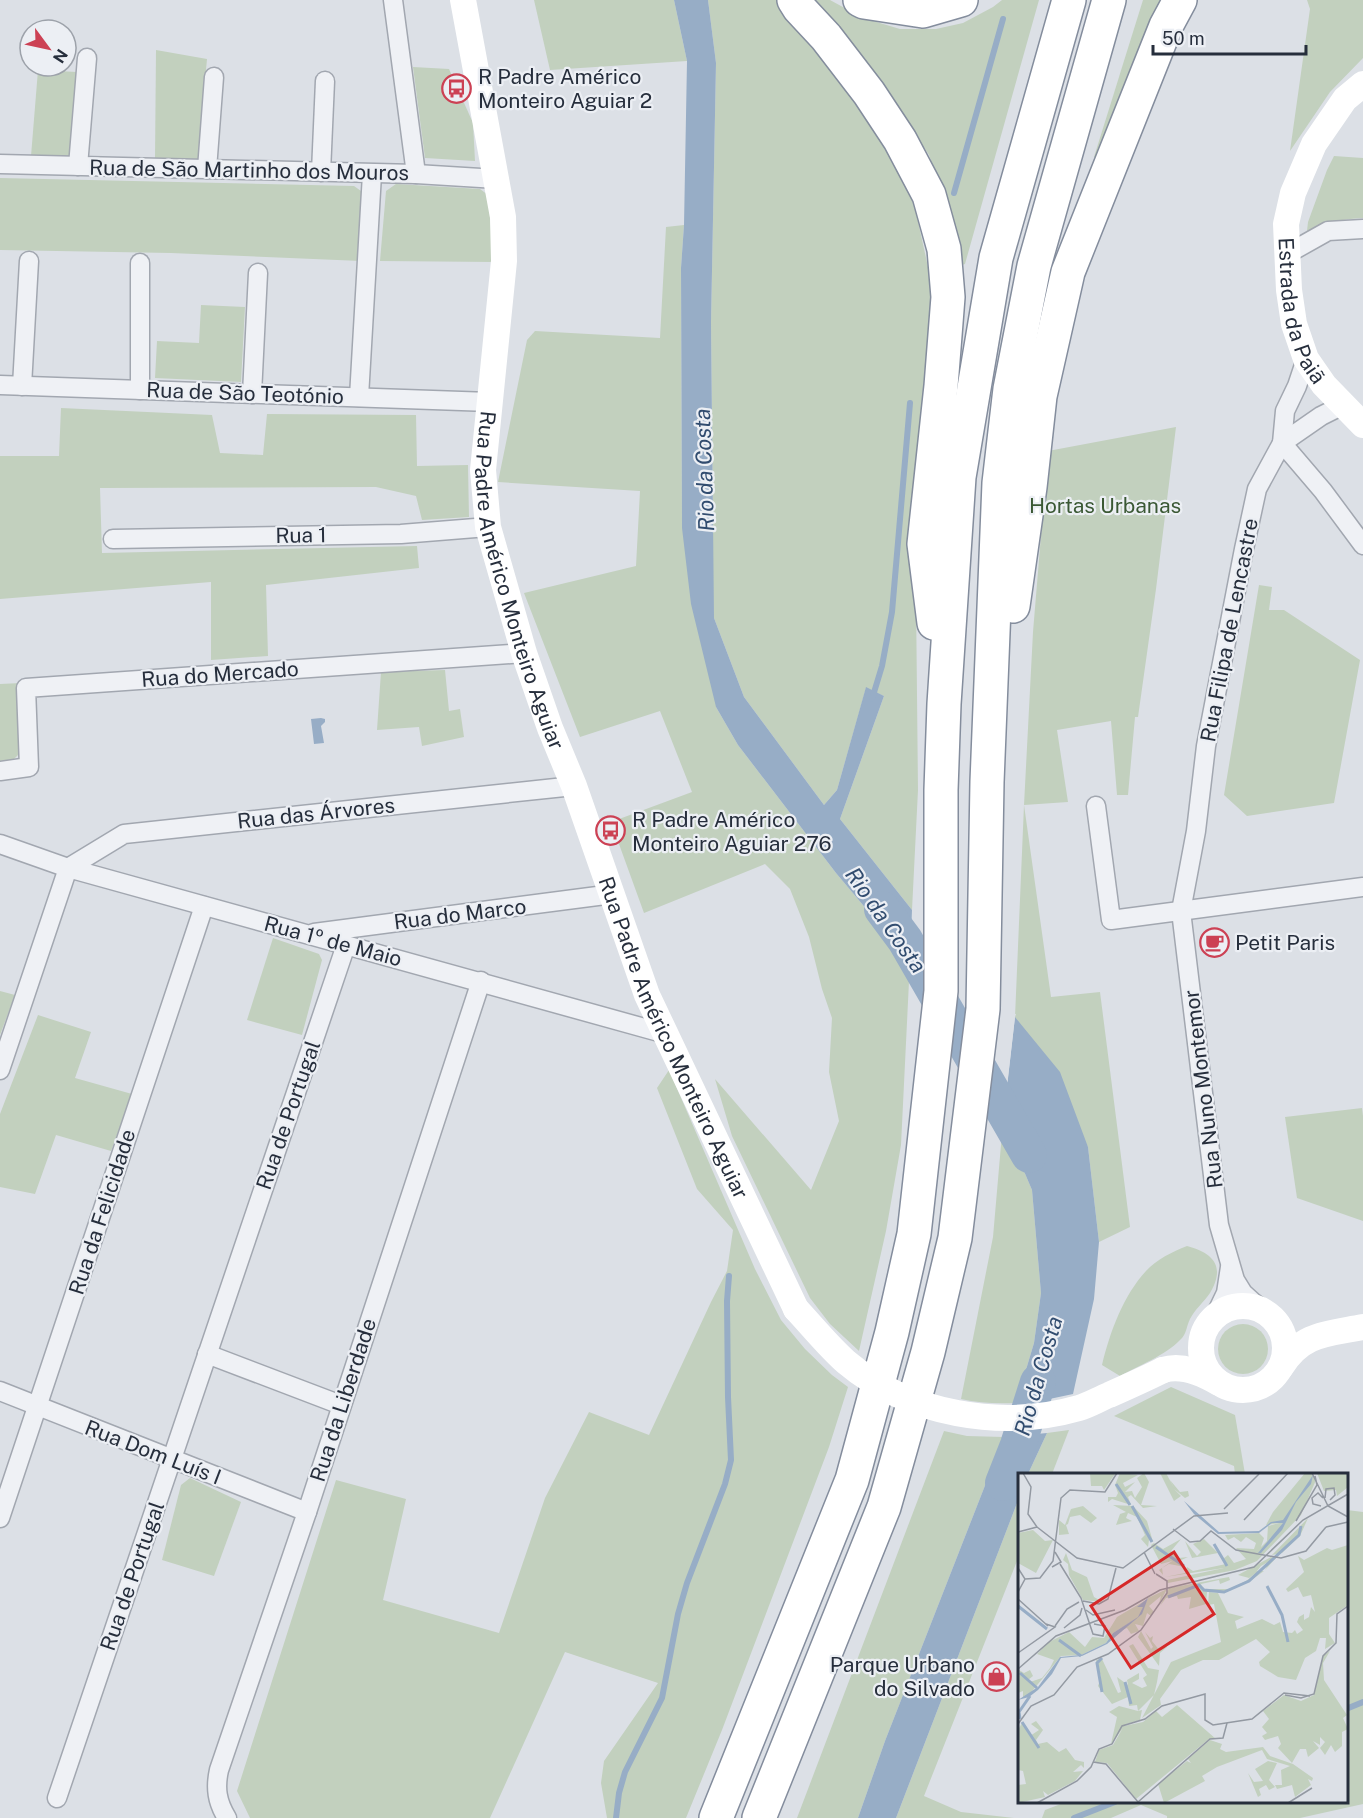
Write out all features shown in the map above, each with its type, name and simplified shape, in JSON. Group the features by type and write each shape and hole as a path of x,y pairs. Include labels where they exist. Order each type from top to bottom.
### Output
{"highway":[{"path":"794,0 869,93 900,141 929,195 944,249 948,297 924,544 944,704"},
{"path":"860,0 923,11 961,0"},
{"path":"716,1818 852,1480 892,1332 914,1234 941,991 941,790 958,477 996,258 1069,0"},
{"path":"759,1818 884,1507 928,1352 955,1238 983,1009 987,786 999,483 1010,389 1034,266 1109,0"},
{"path":"987,786 1030,487 1040,396 1068,272 1166,26 1180,0"}],"street":[{"path":"393,0 416,174"},
{"name":"Rua Padre Américo Monteiro Aguiar","path":"463,0 503,217 504,261 483,470 488,527 524,653 613,894 647,995 796,1309 846,1362 869,1377 917,1402 986,1418 1048,1416 1082,1407 1166,1369 1210,1322"},
{"path":"78,166 87,58"},
{"path":"207,170 214,77"},
{"path":"321,172 325,81"},
{"name":"Estrada da Paiã","path":"1363,84 1345,99 1314,144 1293,193 1286,224 1289,290 1294,324 1306,359 1324,385 1363,425"},
{"name":"Rua de São Martinho dos Mouros","path":"0,164 416,174 497,179"},
{"path":"359,398 372,174"},
{"path":"1287,254 1328,231 1363,230"},
{"path":"22,386 29,261"},
{"path":"140,263 140,390"},
{"path":"252,393 258,273"},
{"name":"Rua Filipa de Lencastre","path":"1181,911 1196,831 1206,746 1257,489 1282,443 1285,411 1306,359"},
{"name":"Rua de São Teotónio","path":"0,385 490,402"},
{"path":"1342,405 1321,416 1282,443 1323,491 1363,545"},
{"name":"Rua 1","path":"113,539 400,534 488,527"},
{"name":"Rua do Mercado","path":"0,771 29,766 26,688 524,653"},
{"name":"Rua das Árvores","path":"68,868 124,834 574,786"},
{"path":"1096,806 1111,920 1363,887"},
{"name":"Rua 1º de Maio","path":"0,844 68,868 666,1034"},
{"path":"0,1070 68,868"},
{"name":"Rua do Marco","path":"306,934 613,894"},
{"name":"Rua da Felicidade","path":"0,1518 204,906"},
{"name":"Rua Nuno Montemor","path":"1181,911 1219,1225 1235,1280 1243,1293 1270,1316"},
{"name":"Rua de Portugal","path":"57,1798 346,945"},
{"name":"Rua da Liberdade","path":"227,1818 217,1790 219,1770 307,1512 481,981"},
{"name":"Rua Nuno Montemor","path":"1210,1322 1226,1293 1230,1265"},
{"path":"1219,1383 1211,1376 1202,1357 1203,1336 1210,1322 1223,1311 1245,1305 1256,1307 1302,1333 1316,1336"},
{"path":"1270,1316 1281,1329 1285,1340 1286,1351 1278,1373"},
{"path":"1166,1369 1187,1369 1239,1390 1250,1390 1269,1381 1278,1373 1287,1357 1300,1345 1316,1336 1363,1328"},
{"path":"207,1354 341,1405"},
{"name":"Rua Dom Luís I","path":"0,1391 307,1512"}],"green space":[{"path":"534,0 674,0 687,61 550,70"},
{"path":"708,0 777,0 892,149 912,194 932,294 916,598 918,790 912,910 840,819 884,696 866,688 837,790 824,805 744,697 714,618 716,707 738,745 836,873 910,961 901,1145 886,1231 859,1351 830,1324 810,1298 732,1136 715,1079 811,1190 839,1121 829,1072 832,1018 809,937 790,889 765,864 644,913 611,822 692,792 660,711 580,737 524,593 636,566 640,491 498,482 527,340 535,331 660,338 666,227 684,225 681,268 682,527 713,525 711,323 716,63"},
{"path":"813,0 830,0 863,18 900,29 936,29 963,23 1002,0 1039,0 965,264 962,265 954,226 929,155 902,114"},
{"path":"1143,0 1169,0 1106,161 1094,157"},
{"path":"1307,0 1363,0 1363,58 1330,92 1290,151 1310,9"},
{"path":"156,50 207,59 198,159 155,158"},
{"path":"413,67 449,69 473,123 475,161 425,158"},
{"path":"37,78 77,78 74,157 31,156"},
{"path":"1334,156 1363,158 1363,218 1321,225 1307,231 1308,222"},
{"path":"0,178 354,186 361,191 361,261 171,253 0,250"},
{"path":"396,184 480,189 488,195 494,262 380,261 386,191"},
{"path":"201,305 245,307 241,382 155,378 157,341 199,343"},
{"path":"61,408 212,415 220,453 263,455 267,414 416,415 417,466 468,465 469,517 422,520 416,496 376,487 100,488 102,553 417,546 419,568 266,585 268,656 211,660 211,582 0,599 0,456 59,456"},
{"name":"Hortas Urbanas","path":"1176,427 1138,717 1135,717 1128,795 1117,795 1111,721 1057,730 1068,802 1024,805 1033,632 1048,451"},
{"path":"1259,585 1272,587 1269,610 1284,610 1360,660 1334,803 1247,816 1224,795"},
{"path":"445,670 449,711 460,709 464,737 422,746 419,727 377,730 381,672"},
{"path":"21,683 22,751 13,760 0,761 0,684"},
{"path":"1024,805 1051,997 1100,992 1130,1227 1099,1242 1088,1147 1015,1017"},
{"path":"273,938 319,954 322,960 302,1035 247,1020"},
{"path":"0,991 15,995 0,1035"},
{"path":"38,1015 91,1032 75,1078 132,1094 111,1151 56,1135 35,1194 0,1187 0,1114"},
{"path":"669,1070 755,1269 781,1320 805,1349 848,1387 829,1447 722,1730 686,1818 607,1818 601,1783 604,1761 658,1683 565,1652 490,1818 250,1818 237,1791 336,1480 406,1499 383,1600 499,1633 545,1498 589,1412 649,1435 727,1271 733,1230 697,1189 657,1088"},
{"path":"1362,1108 1363,1221 1297,1198 1285,1117"},
{"path":"1003,1122 1032,1190 1041,1293 1034,1343 1016,1403 961,1399 993,1237"},
{"path":"1187,1246 1204,1252 1214,1262 1217,1268 1215,1284 1192,1315 1182,1338 1160,1355 1120,1376 1102,1365 1113,1327 1124,1303 1150,1267 1165,1256"},
{"path":"1243,1324 1261,1331 1268,1349 1261,1367 1243,1374 1225,1367 1218,1349 1225,1331"},
{"path":"1171,1387 1235,1415 1245,1473 1235,1473 1234,1466 1114,1416"},
{"path":"1069,1430 1052,1473 1028,1473 1047,1433"},
{"path":"944,1431 967,1436 1004,1437 885,1741 858,1818 797,1818"},
{"path":"190,1478 241,1502 214,1576 162,1560 181,1485"},
{"path":"1018,1501 1018,1559 924,1796 961,1812 1014,1818 896,1818"},
{"path":"1348,1510 1363,1512 1363,1804 1300,1818 1167,1818 1141,1805 1111,1818 1042,1818 1045,1810 1063,1803 1348,1803"}],"water":[{"path":"674,0 708,0 716,63 711,323 714,618 744,697 824,805 837,790 866,687 884,696 840,819 912,910 910,961 836,873 738,745 716,707 691,604 682,528 681,268 687,61"},
{"path":"311,719 325,719 321,726 324,743 314,744"},
{"path":"1015,1017 1060,1072 1088,1147 1099,1242 1094,1299 1073,1394 1016,1403 1034,1343 1041,1293 1032,1190 1003,1122"},
{"path":"1047,1433 1028,1473 1018,1473 1018,1501 896,1818 858,1818 885,1741 1004,1437"}],"pier":[{"path":"1014,1014 1016,1014 1002,1129 1000,1122"}],"waterway":[{"path":"954,193 1003,19"},
{"path":"872,699 882,666 892,612 910,403"},
{"name":"Rio da Costa","path":"882,909 905,940 1029,1155"},
{"path":"616,1818 619,1793 625,1772 662,1698 678,1614 687,1583 725,1484 731,1460 728,1397 729,1276"},
{"name":"Rio da Costa","path":"1003,1483 1038,1382"},
{"path":"1348,1708 1363,1702"},
{"path":"1074,1818 1112,1803"}],"place":[{"name":"R Padre Américo Monteiro Aguiar 2","path":"457,88"},
{"name":"R Padre Américo Monteiro Aguiar 276","path":"611,831"},
{"name":"Petit Paris","path":"1214,942"},
{"name":"Parque Urbano do Silvado","path":"996,1676"}]}
